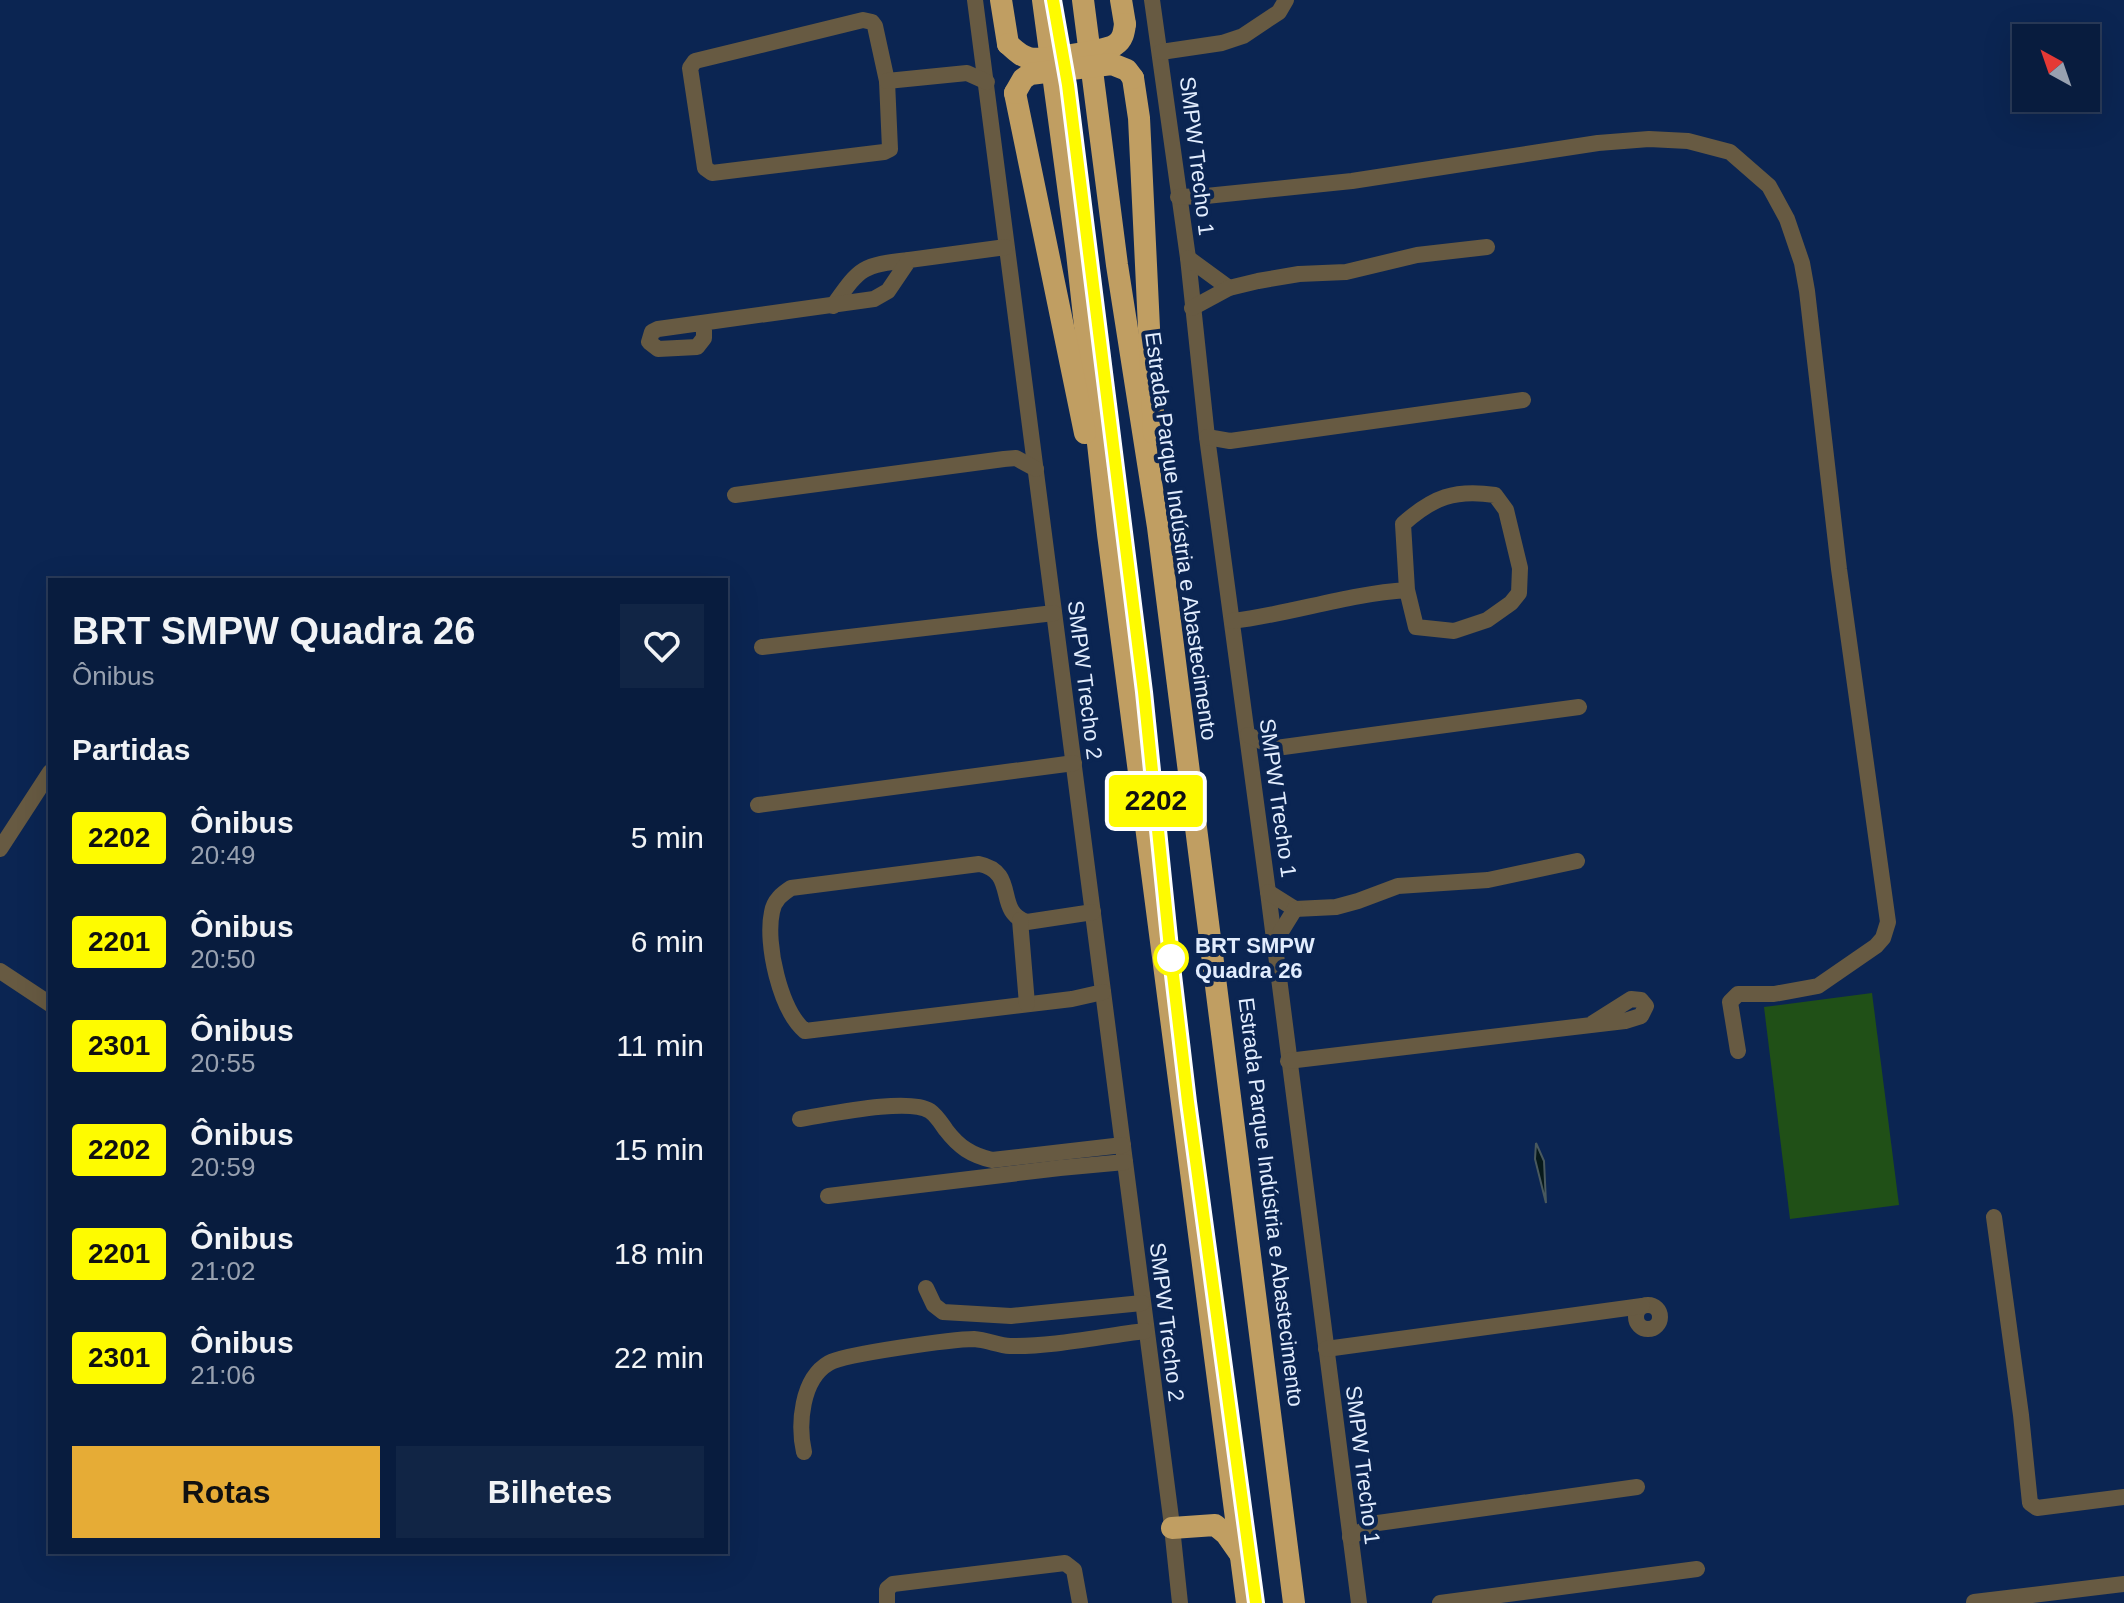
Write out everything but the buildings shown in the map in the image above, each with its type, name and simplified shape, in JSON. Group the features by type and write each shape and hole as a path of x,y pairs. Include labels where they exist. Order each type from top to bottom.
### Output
{"highway":[{"path":"1001,0 1008,44 1019,54 1033,59 1114,46 1121,39 1125,24 1121,0"},
{"path":"1043,0 1077,253 1108,534 1247,1603"},
{"name":"Estrada Parque Indústria e Abastecimento","path":"1083,0 1117,265 1158,527 1294,1603"},
{"path":"1108,534 1015,93 1030,74 1112,64 1121,65 1133,78 1139,118 1158,527"},
{"path":"1171,1523 1214,1515 1231,1484"},
{"path":"1171,1523 1215,1525 1226,1534 1241,1555"}],"street":[{"name":"SMPW Trecho 2","path":"975,0 1180,1603"},
{"name":"SMPW Trecho 1","path":"1152,0 1188,258 1208,446 1359,1603"},
{"path":"1161,52 1222,43 1243,36 1279,12 1286,0"},
{"path":"868,20 875,26 887,81 892,146 887,151 712,173 705,168 690,68 699,58 868,20"},
{"path":"967,73 984,60"},
{"path":"887,81 967,73 987,82"},
{"path":"1178,197 1352,181 1598,143 1649,139 1688,141 1730,152 1769,186 1787,219 1802,263 1807,291 1839,569 1888,922 1883,938 1876,946 1818,986 1799,991 1738,994 1732,997 1730,1002 1738,1051"},
{"path":"833,306 859,271 880,263 1006,247"},
{"path":"1192,308 1229,288 1299,274 1346,272 1417,255 1487,247"},
{"path":"1188,258 1229,288"},
{"path":"704,323 881,297 909,260"},
{"path":"1208,446 1523,400"},
{"path":"735,495 1016,458 1033,446"},
{"path":"1016,458 1036,469"},
{"path":"1470,491 1495,495 1506,510 1520,568 1519,593 1511,603 1487,620 1454,631 1416,627 1407,590 1403,524 1423,506 1445,497 1470,491"},
{"path":"1232,621 1372,592 1407,590"},
{"path":"762,647 1054,613"},
{"path":"1252,767 1276,748 1579,707"},
{"path":"1248,735 1276,748"},
{"path":"758,805 1074,763"},
{"path":"0,849 48,775"},
{"path":"1268,892 1295,909 1336,907 1398,886 1488,880 1577,861"},
{"path":"1027,1004 1020,920 1009,906 1003,878 990,866 979,864 791,888 778,898 772,912 773,960 786,1008 805,1031 1027,1004 1103,992"},
{"path":"1274,943 1295,909"},
{"path":"1020,920 1027,922 1093,912"},
{"path":"0,971 48,1003"},
{"path":"1288,1061 1593,1023"},
{"path":"800,1119 884,1107 918,1106 934,1115 960,1146 972,1155 992,1160 1123,1145"},
{"path":"828,1196 1125,1162"},
{"path":"1994,1217 2030,1503 2037,1508 2124,1497"},
{"path":"926,1288 934,1305 943,1312 1011,1316 1142,1303"},
{"path":"1326,1349 1642,1306"},
{"path":"804,1452 800,1412 805,1399 821,1368 842,1357 970,1339 1010,1346 1145,1331"},
{"path":"1350,1537 1378,1523 1637,1487"},
{"path":"1346,1513 1378,1523"},
{"path":"887,1603 887,1589 893,1584 1065,1563 1074,1570 1080,1603"},
{"path":"1440,1603 1697,1569"},
{"path":"1974,1602 2124,1584"}],"green space":[{"path":"1872,993 1899,1205 1790,1219 1764,1007"}],"shaded area":[{"path":"1536,1143 1544,1161 1546,1203 1535,1159"}],"bus line":[{"name":"2202","path":"1053,0 1068,85 1144,692 1188,1102 1256,1603"}],"place":[{"name":"BRT SMPW Quadra 26","path":"1171,958"}]}
